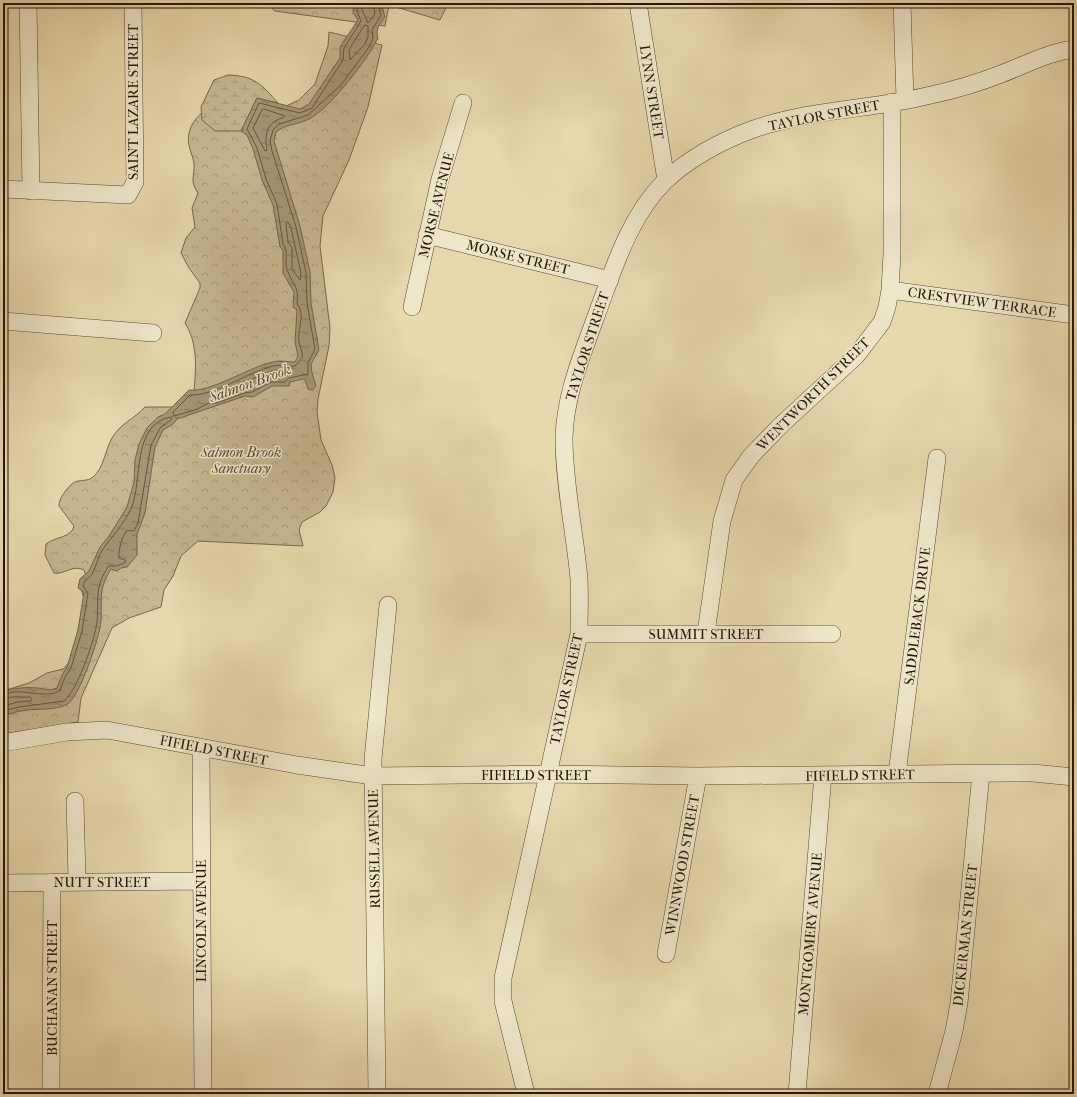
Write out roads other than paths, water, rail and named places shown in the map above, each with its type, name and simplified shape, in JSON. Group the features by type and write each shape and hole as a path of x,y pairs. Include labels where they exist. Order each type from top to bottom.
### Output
{"street":[{"path":"28,3 31,191"},
{"name":"SAINT LAZARE STREET","path":"3,189 128,195 136,182 133,3"},
{"name":"LYNN STREET","path":"638,3 666,180"},
{"name":"WENTWORTH STREET","path":"706,633 722,521 734,480 751,456 781,425 856,356 882,322 890,290 902,3"},
{"name":"TAYLOR STREET","path":"526,1094 505,1013 502,984 579,634 579,581 565,460 565,420 573,383 610,280 636,219 666,180 698,156 750,130 820,113 929,96 972,83 1065,50 1074,49"},
{"name":"MORSE AVENUE","path":"412,307 440,179 463,103"},
{"name":"MORSE STREET","path":"427,235 610,280"},
{"name":"CRESTVIEW TERRACE","path":"890,290 1074,315"},
{"path":"3,321 153,333"},
{"name":"SADDLEBACK DRIVE","path":"897,774 937,458"},
{"name":"RUSSELL AVENUE","path":"377,1094 373,749 388,605"},
{"name":"SUMMIT STREET","path":"579,634 832,634"},
{"name":"FIFIELD STREET","path":"3,743 67,732 96,730 201,747 296,765 373,776 547,774 698,776 1033,773 1074,777"},
{"name":"LINCOLN AVENUE","path":"201,747 203,1094"},
{"name":"DICKERMAN STREET","path":"937,1094 954,1031 959,1003 981,773"},
{"name":"MONTGOMERY AVENUE","path":"797,1094 823,775"},
{"name":"WINNWOOD STREET","path":"666,954 698,776"},
{"path":"75,801 77,881"},
{"name":"NUTT STREET","path":"3,883 77,881 202,881"},
{"name":"BUCHANAN STREET","path":"51,1094 52,882"}],"water":[{"name":"Salmon Brook","path":"354,3 381,3 385,17 378,26 378,38 373,47 348,82 327,105 309,119 280,129 276,132 274,141 300,226 310,272 311,303 319,350 311,364 316,386 312,390 308,389 305,379 303,379 290,382 289,386 272,386 253,397 245,396 177,419 172,425 163,430 155,447 145,513 137,534 137,555 127,567 121,568 117,571 111,569 107,576 102,589 100,629 88,667 77,692 71,701 61,707 26,710 3,715 3,691 25,688 50,690 57,688 67,667 78,630 84,592 78,588 80,579 89,571 100,547 109,536 127,507 134,482 135,460 139,444 147,428 158,417 165,414 189,390 208,388 273,362 295,362 298,356 295,342 297,310 293,307 294,292 283,273 283,250 280,247 273,205 262,180 253,149 247,135 241,131 257,98 300,109 309,104 340,58 340,47 358,20 353,12"}],"park label":[{"name":"Salmon Brook Sanctuary","path":"241,460"}]}
